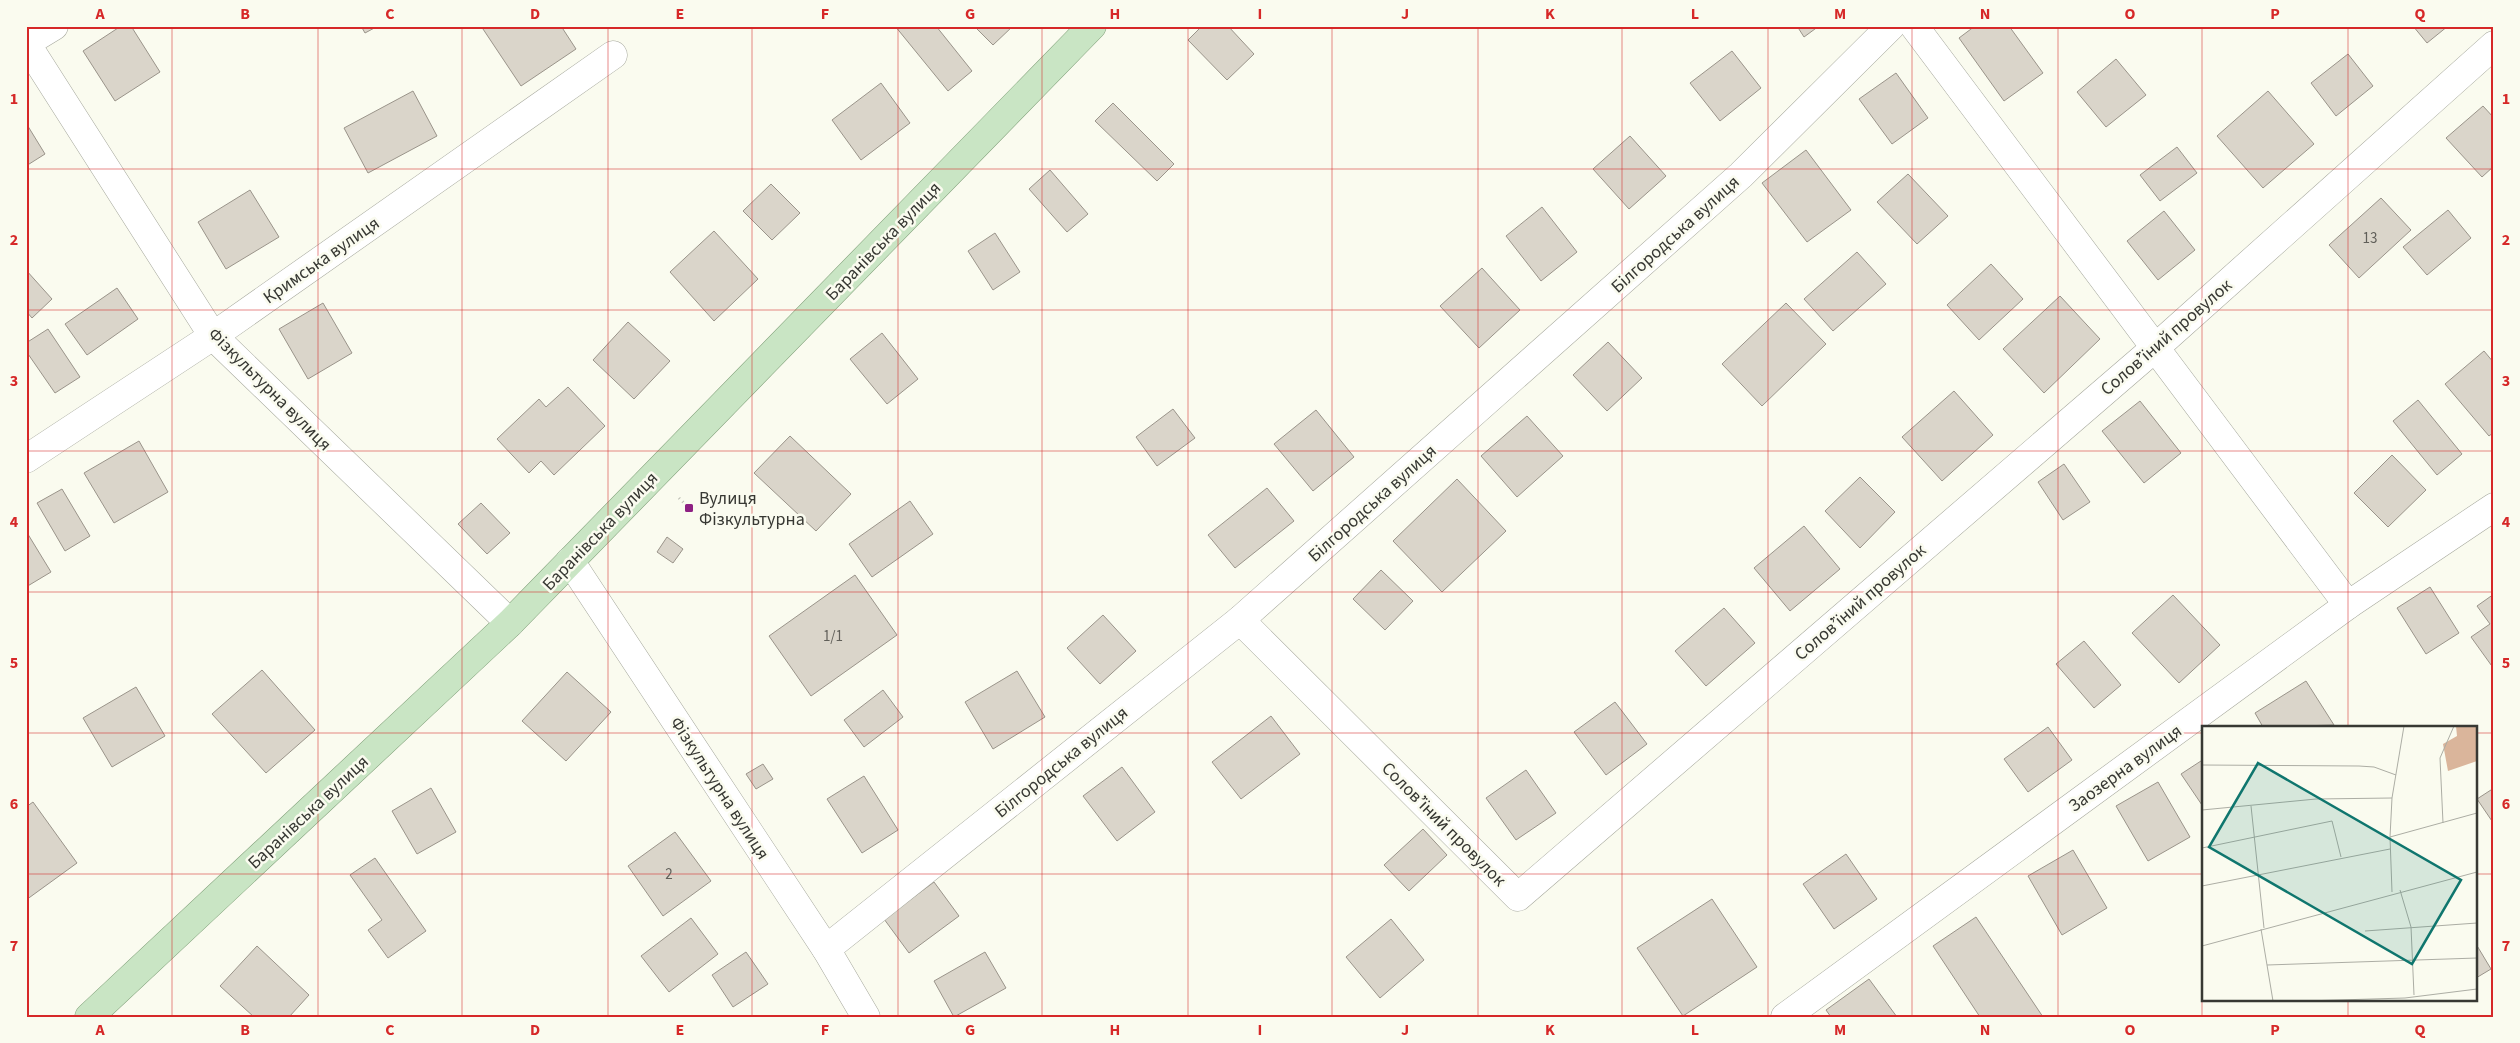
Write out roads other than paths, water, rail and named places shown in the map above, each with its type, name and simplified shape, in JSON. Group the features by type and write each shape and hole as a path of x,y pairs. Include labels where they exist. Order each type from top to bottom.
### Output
{"main road":[{"name":"Баранівська вулиця","path":"89,1017 510,623 1092,26"}],"street":[{"path":"26,43 54,26"},
{"name":"Білгородська вулиця","path":"826,949 1240,620 1741,175 1891,26"},
{"path":"1914,26 2348,605"},
{"name":"Фізкультурна вулиця","path":"26,43 213,336 510,623"},
{"name":"Соловʼїний провулок","path":"1240,620 1518,897 2155,348 2494,46"},
{"name":"Кримська вулиця","path":"26,459 213,336 613,55"},
{"name":"Заозерна вулиця","path":"1785,1017 2348,605 2494,507"},
{"name":"Фізкультурна вулиця","path":"570,561 826,949 866,1017"}],"place":[{"name":"Вулиця Фізкультурна","path":"689,508"}]}
